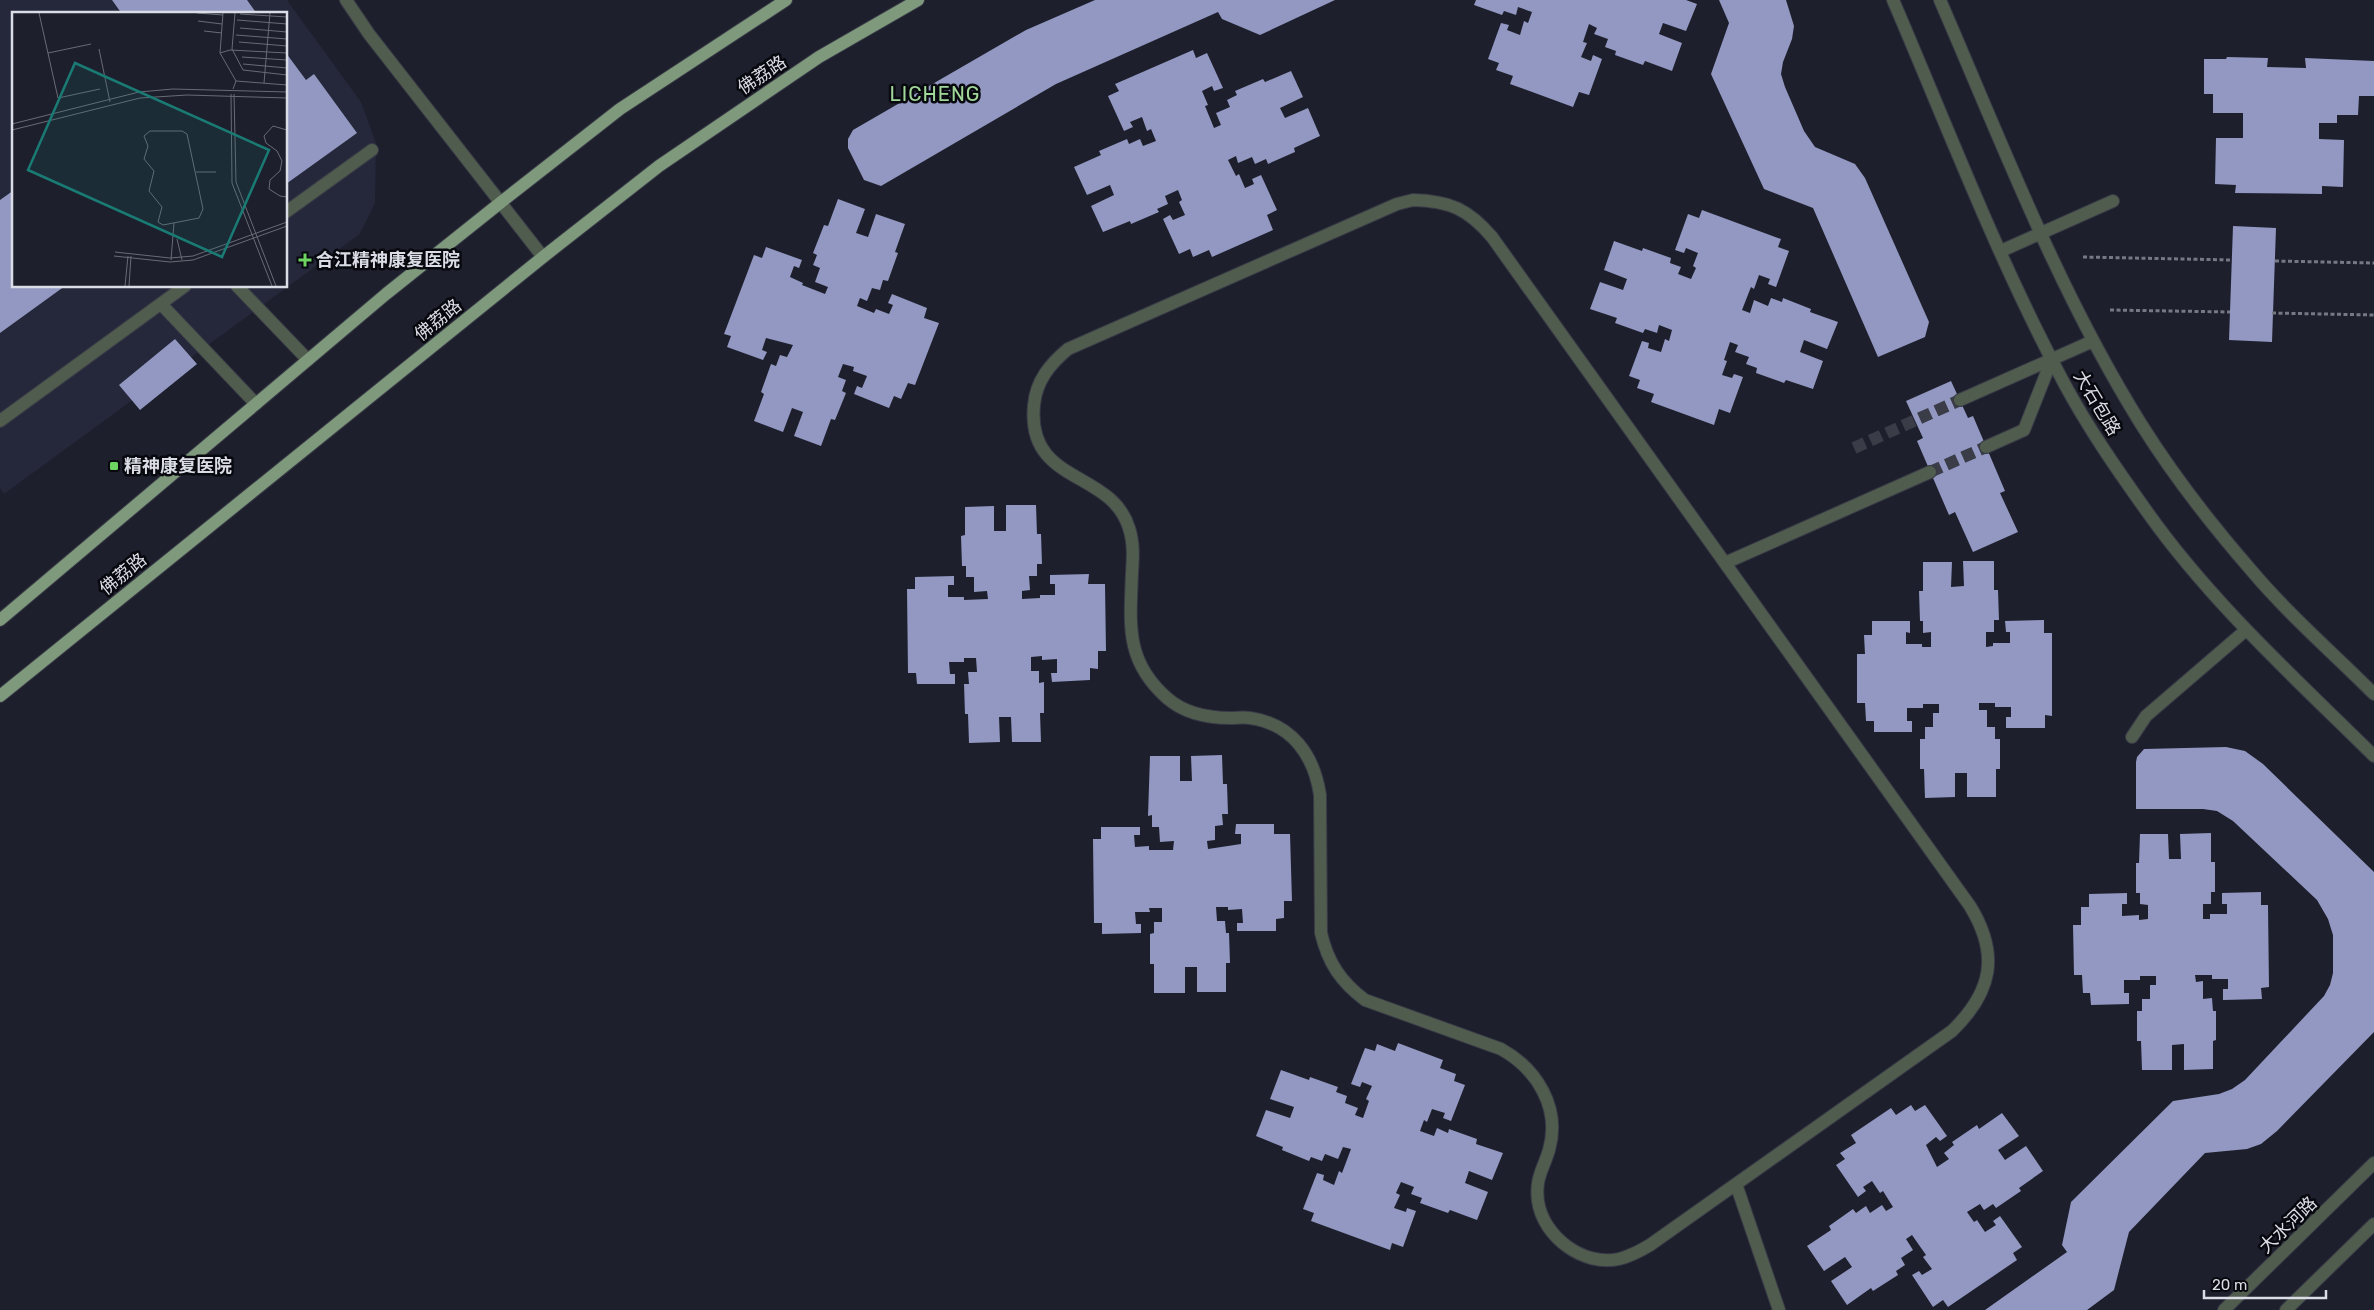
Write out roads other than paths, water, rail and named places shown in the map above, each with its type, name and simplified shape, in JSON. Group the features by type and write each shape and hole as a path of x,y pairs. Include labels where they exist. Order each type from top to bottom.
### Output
{"main road":[{"path":"0,620 308,360 500,203 620,109 786,0"},
{"name":"佛荔路","path":"0,696 543,257 659,166 819,57 918,0"}],"street":[{"path":"346,0 369,34 543,257"},
{"name":"大石包路","path":"1894,0 2001,251 2052,359 2106,451 2149,514 2228,612 2374,756"},
{"name":"大石包路","path":"1940,0 2041,233 2077,310 2142,425 2205,514 2252,572 2374,694"},
{"path":"288,211 372,150"},
{"path":"1413,200 1448,204 1465,212 1480,223 1492,238 1725,563 1970,906 1980,922 1986,939 1987,977 1980,998 1968,1016 1952,1031 1650,1245 1635,1254 1618,1259 1600,1259 1582,1255 1567,1247 1554,1235 1544,1220 1538,1202 1537,1185 1541,1167 1549,1150 1552,1129 1550,1107 1542,1086 1531,1071 1518,1058 1501,1049 1366,1000 1348,987 1334,969 1326,952 1321,933 1320,795 1317,775 1310,758 1298,741 1284,730 1268,722 1249,718 1209,717 1189,711 1170,700 1154,686 1142,668 1133,649 1129,628 1133,544 1124,515 1113,500 1099,489 1067,473 1053,462 1043,449 1036,432 1033,416 1035,396 1041,378 1052,362 1068,349 1396,204 1413,200"},
{"path":"2001,251 2113,201"},
{"path":"0,421 182,288"},
{"path":"239,288 308,360"},
{"path":"161,304 256,404"},
{"path":"1960,400 2093,341"},
{"path":"1986,447 2024,430 2052,359"},
{"path":"1725,563 1930,472"},
{"path":"2132,737 2146,716 2246,630"},
{"name":"大水河路","path":"2224,1310 2374,1163"},
{"path":"1736,1184 1779,1310"},
{"path":"2286,1310 2374,1224"}],"tunnel":[{"path":"1854,448 1960,400"},
{"path":"1930,472 1986,447"}],"place":[{"name":"合江精神康复医院","path":"305,260"},
{"name":"精神康复医院","path":"114,466"}],"district":[{"name":"LICHENG","path":"935,94"}]}
